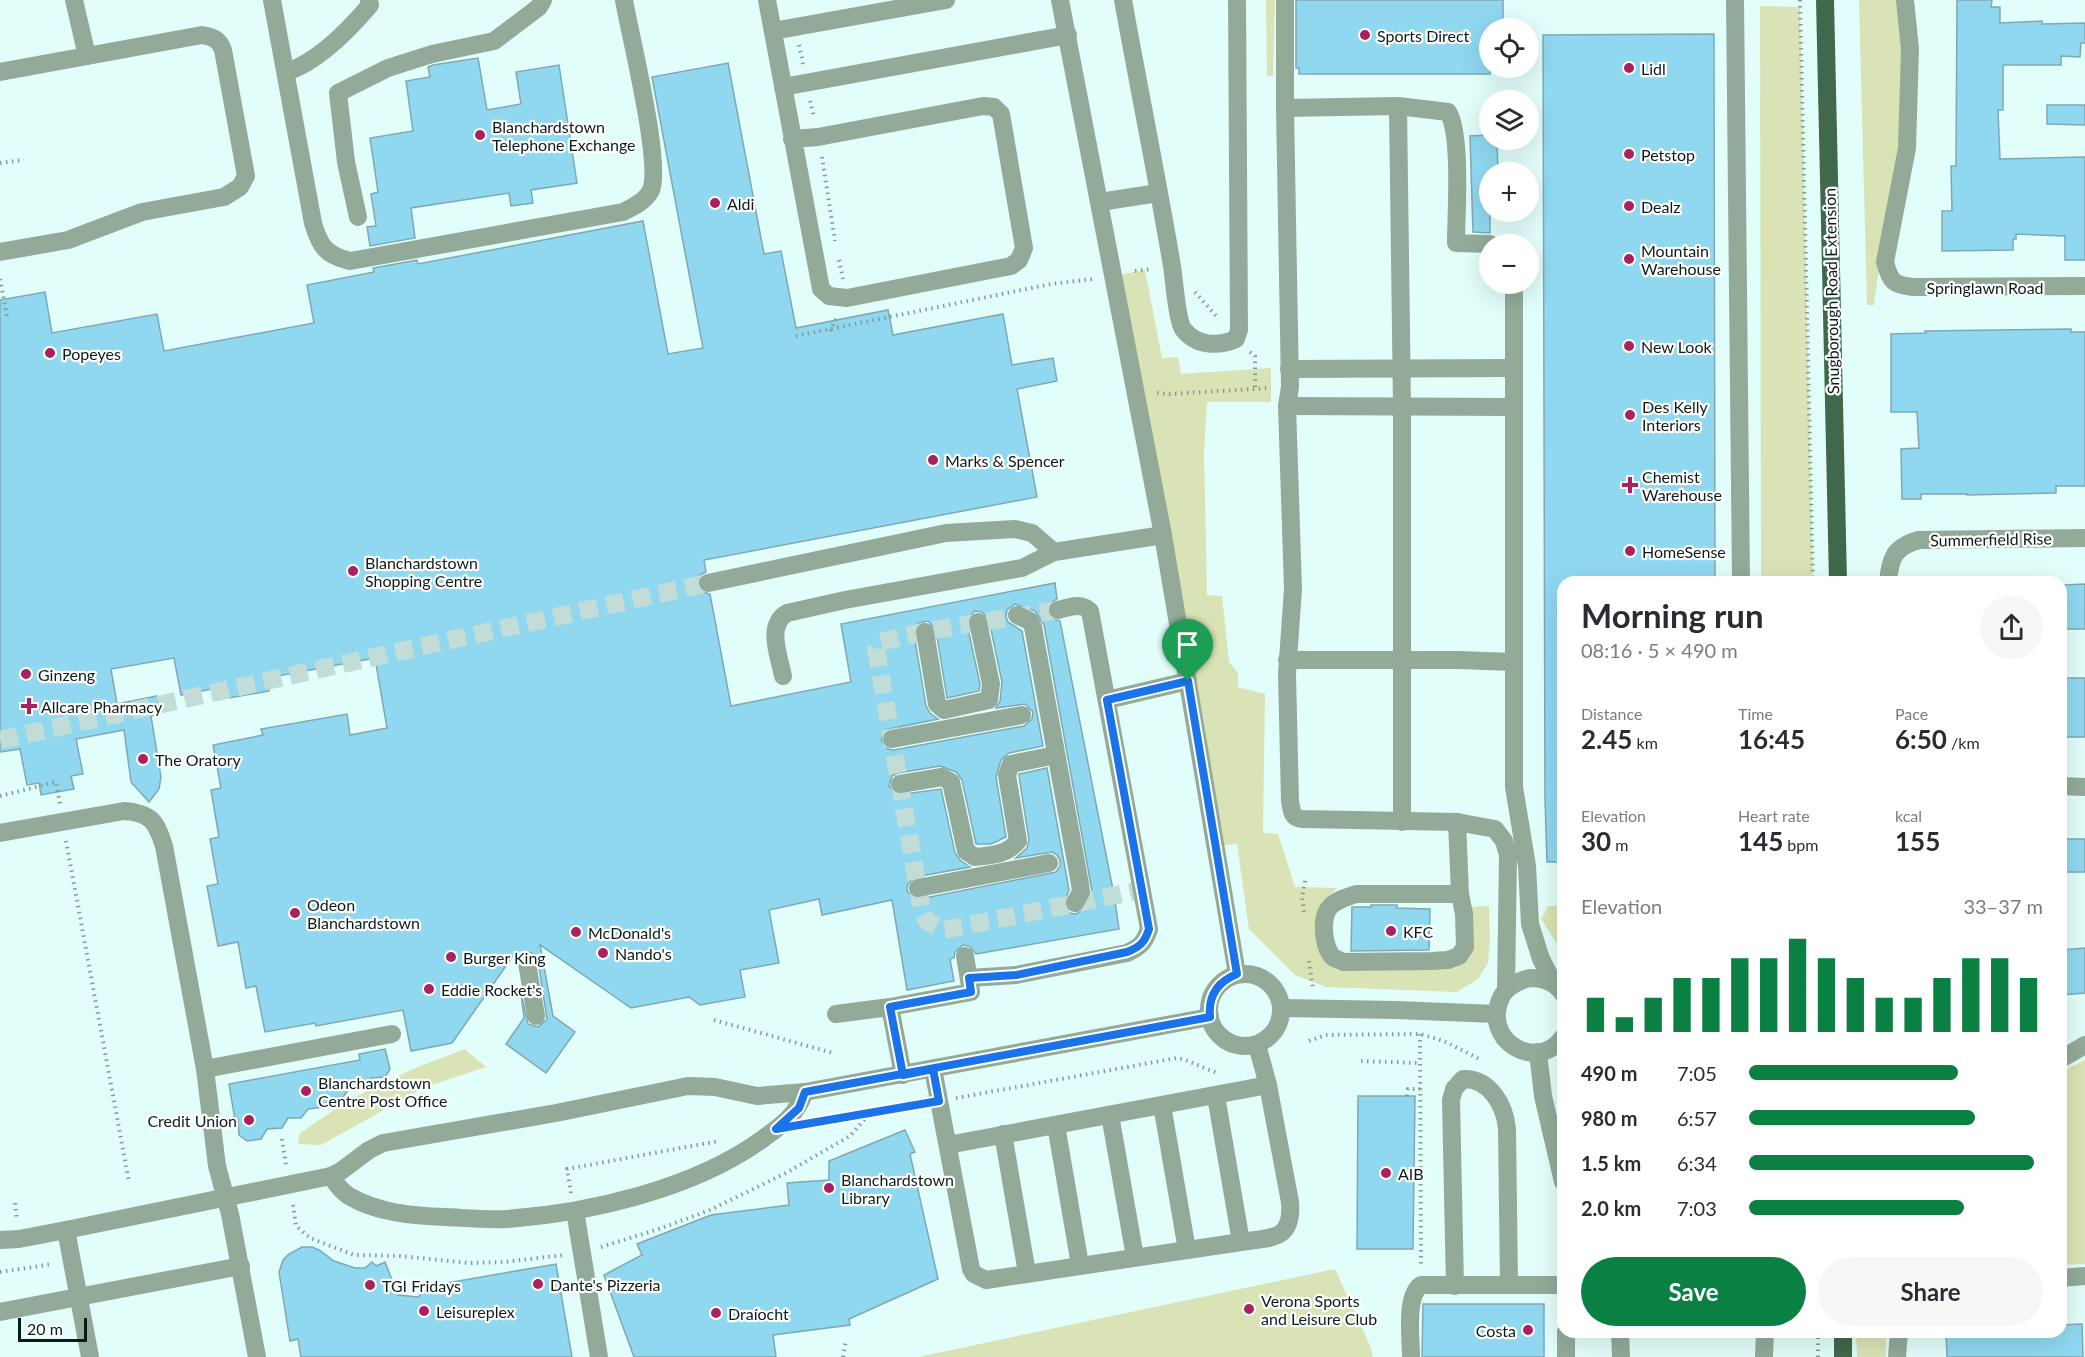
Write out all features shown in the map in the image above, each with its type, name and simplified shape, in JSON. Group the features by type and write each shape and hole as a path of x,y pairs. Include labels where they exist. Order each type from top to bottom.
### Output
{"main road":[{"name":"Snugborough Road Extension","path":"1825,0 1838,576"},
{"path":"1843,1338 1843,1357"}],"street":[{"path":"74,0 87,56"},
{"path":"272,0 313,224 325,250 337,258 350,261 623,212 637,205 650,193 654,181 648,128 624,0"},
{"path":"287,72 302,67 316,56 357,20 370,5 369,0"},
{"path":"357,217 346,162 338,93 388,68 432,54 494,41 539,6 543,0"},
{"path":"767,0 792,139 821,289 830,296 847,298 1011,266 1019,260 1023,248 1022,239 1001,114 994,107 983,106 829,135 792,139"},
{"path":"773,31 946,0"},
{"path":"1060,0 1163,536 1237,974"},
{"path":"1123,0 1181,326 1188,334 1206,344 1227,343 1236,339 1239,330 1237,0"},
{"path":"1285,0 1290,387 1287,406 1293,588 1287,660 1290,801 1293,815 1302,819 1457,822 1495,829 1504,841 1508,855 1506,990"},
{"path":"1735,0 1741,576"},
{"name":"Springlawn Road","path":"1905,0 1910,49 1907,148 1885,262 1889,277 1899,285 1913,287 2085,286"},
{"path":"0,72 202,35 210,36 221,44 246,176 240,188 224,197 142,212 55,243 0,252"},
{"path":"783,87 1068,35"},
{"path":"1285,108 1398,106 1448,112 1453,120 1456,142 1456,243 1479,244"},
{"path":"1398,106 1402,407 1402,822"},
{"path":"1100,202 1158,194"},
{"path":"1514,294 1514,787 1527,866 1530,924 1541,959 1557,987"},
{"path":"1289,369 1514,368"},
{"path":"1287,406 1514,407"},
{"path":"708,583 946,533 1015,528 1032,533 1054,552"},
{"path":"783,676 775,633 780,617 787,613 845,600 1022,568 1054,552 1163,536"},
{"name":"Summerfield Rise","path":"1889,576 1890,564 1895,554 1904,544 1918,540 2085,538"},
{"path":"969,978 1016,975 1127,952 1138,948 1146,939 1149,929 1090,611 1085,607 1077,606 1058,610"},
{"path":"1017,615 1030,621 1033,627 1081,892 1075,903"},
{"path":"925,632 937,704 944,710 989,700 991,684 978,622"},
{"path":"1287,660 1513,662"},
{"path":"1107,700 1188,681"},
{"path":"892,739 1022,715"},
{"path":"900,784 942,777 948,779 951,782 966,851 975,858 998,854 1010,851 1018,841 1007,775 1011,764 1056,755"},
{"path":"2067,786 2085,787"},
{"path":"0,832 124,811 138,812 152,819 158,827 164,846 206,1069 215,1151 241,1266 257,1357"},
{"path":"1457,822 1465,947 1459,956 1448,960 1343,962 1334,958 1326,943 1326,914 1330,907 1356,894 1462,901"},
{"path":"918,888 1049,863"},
{"path":"836,1014 971,992 965,956"},
{"path":"527,963 536,1016"},
{"path":"1237,974 1258,976 1268,981 1280,998 1281,1020 1275,1031 1257,1045 1245,1047 1233,1044 1218,1034 1210,1017 1209,1006 1212,995 1227,978 1237,974"},
{"path":"1557,988 1541,979 1529,978 1520,981 1506,990 1500,999 1496,1014 1500,1032 1506,1041 1520,1050 1538,1052 1550,1049 1557,1043"},
{"path":"890,1007 903,1075"},
{"path":"1282,1008 1496,1014"},
{"path":"0,1240 19,1239 66,1230 331,1176 369,1149 383,1143 556,1113 688,1086 715,1087 757,1096 805,1092 1210,1017"},
{"path":"206,1069 392,1034"},
{"path":"933,1069 971,1269 974,1274 986,1280 1241,1242 1283,1233 1291,1217 1268,1085 1257,1045"},
{"path":"2067,1056 2085,1046"},
{"path":"1538,1052 1543,1096 1557,1156"},
{"path":"1455,1286 1451,1100 1454,1089 1463,1079 1472,1079 1482,1083 1498,1099 1505,1112 1508,1129 1509,1286"},
{"path":"948,1145 1268,1085"},
{"path":"331,1176 342,1191 356,1200 384,1210 406,1214 505,1219 575,1211 642,1194 685,1180 722,1164 754,1146 776,1129 799,1108 805,1092"},
{"path":"1216,1096 1241,1242"},
{"path":"1162,1105 1187,1250"},
{"path":"1110,1115 1135,1257"},
{"path":"1056,1125 1080,1265"},
{"path":"1003,1134 1027,1273"},
{"path":"575,1211 599,1357"},
{"path":"66,1230 90,1357"},
{"path":"0,1312 241,1266"},
{"path":"2067,1278 2085,1276"},
{"path":"1410,1357 1411,1303 1416,1288 1421,1285 1557,1285"},
{"path":"1566,1338 1566,1357"},
{"path":"1620,1338 1621,1357"},
{"path":"1764,1357 1765,1338"},
{"path":"1897,1357 1899,1338"}],"path":[{"path":"1800,0 1813,576"},
{"path":"0,163 24,160"},
{"path":"796,336 1051,285 1172,266 1236,339 1255,357 1256,389"},
{"path":"0,279 7,316"},
{"path":"1155,382 1157,393 1169,394"},
{"path":"0,796 40,788 56,782 129,1182"},
{"path":"714,1020 833,1053"},
{"path":"1309,1041 1325,1035 1420,1034 1465,1050 1485,1063"},
{"path":"1420,1034 1421,1285"},
{"path":"776,1129 1178,1058 1192,1061 1207,1070 1218,1073 1228,1071"},
{"path":"1361,1061 1420,1063"},
{"path":"1407,1096 1408,1089 1420,1089"},
{"path":"567,1169 730,1139"},
{"path":"0,1272 73,1260"},
{"path":"1818,1338 1818,1357"},
{"path":"843,1357 846,1340"}],"green space":[{"path":"1266,0 1275,0 1273,76 1267,76"},
{"path":"1859,0 1898,0 1903,45 1902,146 1881,253 1874,305 1867,305"},
{"path":"1760,6 1800,7 1813,576 1761,576"},
{"path":"1145,270 1162,358 1178,357 1181,374 1271,368 1271,402 1207,402 1204,452 1207,595 1222,596 1229,662 1238,673 1238,687 1265,694 1263,833 1278,834 1295,887 1337,888 1320,906 1318,943 1324,956 1459,960 1469,907 1489,906 1488,963 1478,979 1457,992 1326,987 1295,975 1249,929 1237,844 1216,846 1114,276"},
{"path":"1548,906 1557,906 1557,944 1541,919"},
{"path":"465,1049 486,1067 425,1087 321,1145 298,1144 300,1133 349,1100 413,1069"},
{"path":"2085,1060 2085,1264 2067,1265 2067,1069"},
{"name":"Verona Sports and Leisure Club","path":"1335,1269 1373,1357 918,1357"},
{"path":"1856,1338 1886,1338 1886,1357 1857,1357"}],"building":[{"name":"Sports Direct","path":"1296,0 1503,0 1503,18 1479,18 1479,74 1299,74 1299,68 1296,68"},
{"path":"1957,0 1992,0 1991,7 2000,7 2000,23 2042,21 2042,24 2085,23 2085,43 2081,43 2080,57 2061,56 2061,65 2003,65 2003,110 1998,110 2000,159 2085,157 2085,260 2065,260 2065,236 2016,234 2016,239 2013,239 2013,250 1942,251 1942,211 1952,211 1951,166 1956,166"},
{"path":"1714,34 1715,576 1557,576 1557,862 1547,862 1545,797 1543,35"},
{"name":"Blanchardstown Telephone Exchange","path":"478,58 487,110 521,104 516,72 559,65 577,183 531,190 533,203 511,206 509,193 411,208 415,238 370,246 367,227 376,226 371,194 378,192 370,138 413,131 406,81 430,77 428,67 433,65"},
{"name":"Blanchardstown Shopping Centre","path":"728,63 764,254 781,251 796,328 888,310 893,335 1003,314 1012,365 1053,358 1057,381 1017,389 1037,497 704,560 706,572 700,575 697,585 700,591 710,594 731,706 851,682 841,624 1055,583 1057,599 1050,603 1047,612 1050,618 1060,621 1119,929 976,954 969,946 963,945 955,952 954,958 950,959 954,981 907,990 892,900 822,915 819,899 769,910 779,963 740,970 745,997 700,1005 689,997 631,1008 540,945 553,1016 575,1032 546,1073 506,1044 524,1018 521,993 528,1024 538,1027 547,1019 538,961 530,952 520,954 516,960 515,953 452,1043 411,1051 403,1010 316,1026 315,1023 265,1032 256,986 246,988 238,942 218,946 207,886 218,884 210,839 219,837 211,790 221,788 213,745 263,735 261,729 347,714 350,735 387,728 375,658 267,678 269,691 229,698 227,686 181,695 174,658 111,669 117,704 157,696 160,714 151,716 161,777 159,789 149,802 131,782 124,730 76,739 83,774 71,776 74,789 41,795 39,783 27,785 20,749 0,752 0,300 45,292 52,333 157,314 164,351 314,323 307,285 374,272 373,268 417,260 418,264 643,221 668,354 703,348 652,77","holes":["1015,604 1035,611 1044,625 1092,891 1085,908 1076,914 1069,913 1064,904 1069,890 1047,768 1019,774 1029,840 1027,848 1016,858 1052,852 1060,860 1060,866 1056,872 920,899 914,898 907,891 908,884 915,877 970,867 955,853 941,789 897,795 889,786 892,776 940,766 956,772 962,780 976,844 991,844 1006,837 996,777 1001,760 1009,753 1043,746 1022,631 1008,622 1006,617 1007,610","975,611 982,612 989,620 1002,682 1000,701 996,708 1025,704 1033,712 1032,719 1024,726 894,750 888,749 881,740 885,730 938,719 930,713 926,706 914,634 918,623 928,621 936,630 947,698 979,691 980,684 967,624 968,618"]},
{"path":"2047,105 2085,105 2085,125 2047,124"},
{"path":"1470,136 1479,136 1479,150 1497,150 1498,162 1479,162 1479,222 1490,222 1490,233 1473,232"},
{"path":"2071,329 2071,332 2085,332 2085,486 2056,486 2056,493 1921,494 1921,499 1902,499 1901,449 1919,448 1917,412 1891,412 1891,334 1926,333 1925,331"},
{"path":"2085,584 2085,629 2067,629 2067,585"},
{"path":"2067,678 2085,678 2085,737 2067,737"},
{"path":"2067,839 2085,839 2085,872 2067,872"},
{"name":"KFC","path":"1371,905 1430,909 1429,950 1351,951 1352,907 1371,907"},
{"path":"2085,948 2085,993 2067,994 2067,950"},
{"path":"385,1049 390,1069 385,1077 371,1078 364,1087 349,1089 343,1097 329,1098 324,1107 308,1109 301,1118 288,1118 282,1128 267,1129 261,1139 247,1141 239,1135 238,1120 235,1120 229,1084 360,1060 359,1054"},
{"name":"AIB","path":"1358,1096 1415,1096 1413,1249 1357,1249"},
{"path":"905,1130 915,1152 910,1154 938,1279 849,1319 850,1325 773,1335 776,1357 634,1357 604,1275 642,1255 637,1244 711,1215 789,1205 787,1183 829,1180 829,1161"},
{"path":"302,1247 312,1247 334,1261 355,1268 365,1268 372,1262 376,1266 385,1262 398,1295 418,1297 430,1286 556,1264 572,1357 301,1357 298,1339 290,1341 279,1272 283,1260"},
{"path":"1423,1304 1544,1304 1544,1357 1422,1357"},
{"path":"2082,1324 2083,1357 1947,1357 1946,1338 2067,1338 2067,1325"}],"tunnel":[{"path":"0,740 708,583"},
{"path":"1058,610 927,631 880,642 876,649 922,911 927,921 944,930 1141,890"}],"place":[{"name":"Sports Direct","path":"1365,35"},
{"name":"Lidl","path":"1629,68"},
{"name":"Blanchardstown Telephone Exchange","path":"480,135"},
{"name":"Petstop","path":"1629,154"},
{"name":"Aldi","path":"715,203"},
{"name":"Dealz","path":"1629,206"},
{"name":"Mountain Warehouse","path":"1629,259"},
{"name":"New Look","path":"1629,346"},
{"name":"Popeyes","path":"50,353"},
{"name":"Des Kelly Interiors","path":"1630,415"},
{"name":"Marks & Spencer","path":"933,460"},
{"name":"Chemist Warehouse","path":"1630,485"},
{"name":"HomeSense","path":"1630,551"},
{"name":"Blanchardstown Shopping Centre","path":"353,571"},
{"name":"Ginzeng","path":"26,674"},
{"name":"Allcare Pharmacy","path":"29,706"},
{"name":"The Oratory","path":"143,759"},
{"name":"Odeon Blanchardstown","path":"295,913"},
{"name":"KFC","path":"1391,931"},
{"name":"McDonald's","path":"576,932"},
{"name":"Nando's","path":"603,953"},
{"name":"Burger King","path":"451,957"},
{"name":"Eddie Rocket's","path":"429,989"},
{"name":"Blanchardstown Centre Post Office","path":"306,1091"},
{"name":"Credit Union","path":"249,1120"},
{"name":"AIB","path":"1386,1173"},
{"name":"Blanchardstown Library","path":"829,1188"},
{"name":"Dante's Pizzeria","path":"538,1284"},
{"name":"TGI Fridays","path":"370,1285"},
{"name":"Verona Sports and Leisure Club","path":"1249,1309"},
{"name":"Leisureplex","path":"424,1311"},
{"name":"Draíocht","path":"716,1313"},
{"name":"Costa","path":"1528,1330"}],"route":[{"path":"1188,681 1107,700 1149,929 1146,939 1138,948 1016,975 969,978 971,992 890,1007 903,1075 933,1069 939,1101 776,1129 799,1108 805,1092 903,1075 933,1069 1210,1017 1209,1006 1212,995 1227,978 1237,974 1188,681"}]}
